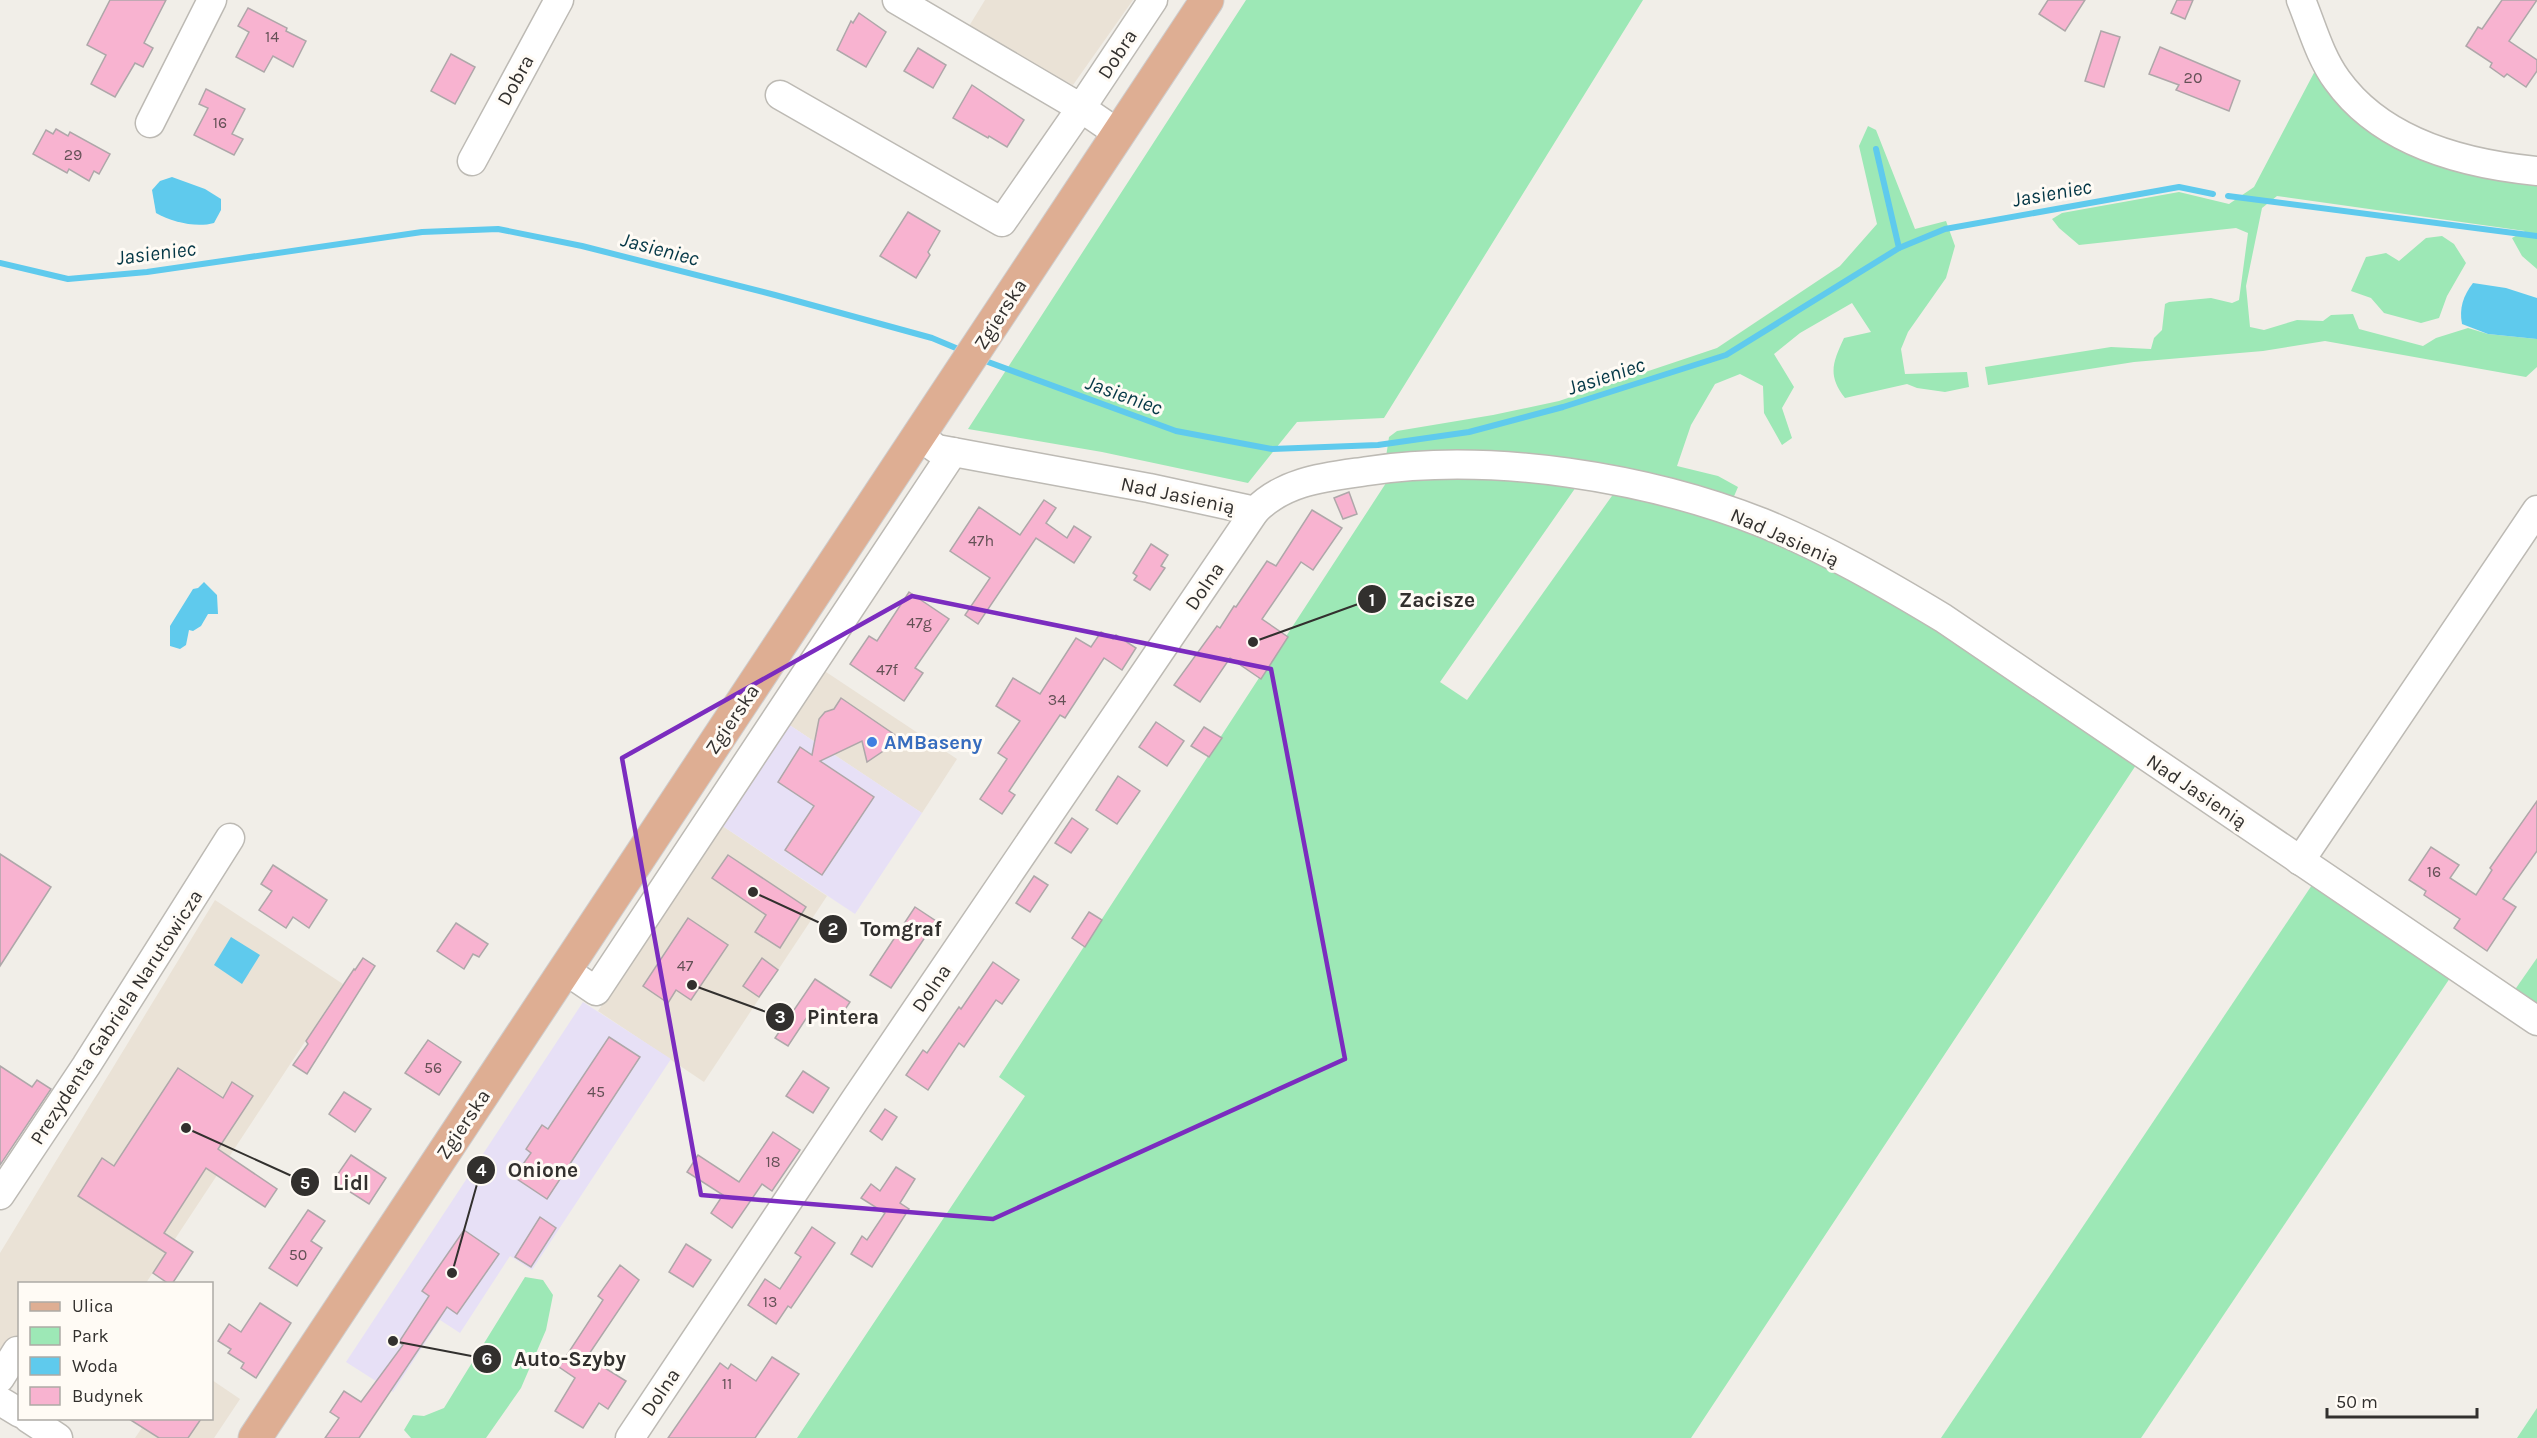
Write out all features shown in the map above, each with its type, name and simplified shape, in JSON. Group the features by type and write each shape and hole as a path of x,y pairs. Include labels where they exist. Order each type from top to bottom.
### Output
{"main road":[{"name":"Zgierska","path":"255,1438 920,437 1207,0"}],"street":[{"path":"150,123 212,0"},
{"name":"Dobra","path":"472,161 559,0"},
{"path":"897,0 1081,108 1119,134"},
{"name":"Dobra","path":"780,95 1002,222 1153,0"},
{"path":"2301,0 2325,59 2336,79 2364,109 2390,127 2436,152 2495,165 2537,171"},
{"name":"Nad Jasienią","path":"920,437 937,449 1138,486 1256,511 1267,498 1294,484 1422,463 1458,463 1547,471 1642,485 1738,514 1787,534 1878,579 1943,618 2537,1021"},
{"path":"565,970 596,991 953,452"},
{"path":"2300,861 2537,510"},
{"name":"Dolna","path":"630,1438 855,1100 1256,511"},
{"name":"Prezydenta Gabriela Narutowicza","path":"0,1195 92,1056 230,838"},
{"path":"0,1378 17,1351"},
{"path":"0,1401 18,1412"},
{"path":"30,1420 58,1438"}],"highlighted area":[{"path":"912,596 1271,669 1345,1059 993,1219 701,1195 622,758"}],"shaded area":[{"path":"985,0 1133,0 1073,85 966,31"},
{"name":"AMBaseny","path":"823,670 957,759 922,813 788,724"},
{"path":"788,724 922,813 855,914 721,825"},
{"path":"721,825 827,896 704,1082 598,1011"},
{"path":"215,900 343,984 147,1282 18,1282 18,1378 0,1366 0,1253"},
{"path":"583,1002 671,1059 532,1270 510,1256 460,1333 440,1320 393,1392 346,1362"},
{"path":"213,1381 240,1399 214,1438 135,1438 147,1420 213,1420"}],"green space":[{"path":"1246,0 1643,0 1384,418 1297,422 1248,483 1102,452 968,429"},
{"path":"2316,69 2398,149 2420,159 2460,168 2537,178 2537,269 2522,256 2512,238 2525,231 2277,196 2262,208 2246,286 2250,327 2264,330 2297,320 2323,321 2331,315 2353,314 2359,329 2423,346 2436,338 2468,328 2488,334 2537,339 2537,367 2526,377 2325,341 2263,351 2134,362 1988,385 1985,367 2111,347 2151,349 2154,338 2162,330 2165,304 2169,302 2211,298 2232,303 2239,300 2248,233 2236,228 2079,245 2052,219 2062,213 2179,192 2229,204 2254,187"},
{"path":"1868,126 1876,130 1915,229 1946,221 1955,246 1946,278 1908,332 1901,349 1905,374 1967,372 1969,387 1945,392 1917,388 1907,384 1845,398 1839,390 1834,375 1837,354 1844,338 1871,332 1852,303 1800,333 1774,354 1794,387 1782,408 1792,438 1782,445 1764,413 1763,386 1740,374 1715,384 1691,425 1677,466 1718,476 1738,487 1732,501 1386,457 1389,437 1397,431 1559,401 1717,348 1840,266 1877,224 1859,146"},
{"path":"2442,236 2454,244 2466,263 2447,296 2439,318 2421,323 2384,313 2371,298 2351,291 2366,257 2386,253 2399,261 2426,238"},
{"path":"1458,472 1576,487 1440,682 1467,700 1614,493 1733,521 1932,620 2140,759 1691,1438 797,1438 1025,1096 999,1077 1386,483"},
{"path":"2314,882 2452,975 2141,1438 1941,1438"},
{"path":"2537,958 2537,1006 2514,991"},
{"path":"525,1277 543,1280 553,1295 546,1330 521,1388 486,1438 411,1438 404,1430 413,1415 424,1416 444,1408"},
{"path":"2537,1408 2537,1438 2517,1438"}],"water":[{"path":"172,177 205,189 221,199 221,210 214,223 200,225 184,223 156,213 152,190 160,181"},
{"path":"2473,283 2506,288 2537,298 2537,339 2488,334 2462,324 2463,302"},
{"path":"204,582 217,595 218,614 208,614 201,626 193,631 189,630 186,645 180,649 170,646 170,626 193,589 198,588"},
{"path":"231,937 260,955 242,984 214,965"}],"building":[{"path":"110,0 166,0 144,43 153,48 143,67 135,63 115,97 91,84 106,55 87,45"},
{"path":"2048,0 2085,0 2065,31 2039,14"},
{"path":"2177,0 2193,0 2185,19 2171,13"},
{"path":"2502,0 2537,0 2509,41 2537,60 2537,71 2526,87 2507,74 2504,77 2490,67 2492,63 2466,46 2478,27 2482,29"},
{"path":"248,8 287,28 286,31 306,41 293,67 273,56 264,72 236,57 249,32 238,26"},
{"path":"859,13 886,32 866,67 837,50 851,21 853,23"},
{"path":"2101,31 2120,37 2104,87 2085,81"},
{"path":"2160,47 2240,81 2229,111 2176,90 2179,85 2149,74"},
{"path":"918,48 946,65 933,88 904,71"},
{"path":"451,54 475,67 455,104 431,91"},
{"path":"972,85 1024,120 1007,147 953,118"},
{"path":"206,89 245,109 232,134 243,139 234,155 194,135 208,108 199,104"},
{"path":"56,129 68,136 70,132 110,154 99,174 94,171 89,181 69,169 67,173 33,154 46,130 53,134"},
{"path":"908,212 940,231 928,252 930,255 916,278 880,256"},
{"path":"1349,492 1357,514 1343,519 1334,498"},
{"path":"1044,500 1056,508 1046,523 1067,538 1074,526 1091,537 1074,563 1036,538 978,624 965,615 990,578 950,551 979,507 1020,535"},
{"path":"1312,510 1342,528 1313,570 1301,562 1262,619 1288,637 1261,679 1230,658 1200,702 1174,685 1217,626 1220,628 1234,606 1236,607 1267,561 1276,566"},
{"path":"1151,544 1168,555 1161,566 1165,568 1150,590 1134,580 1137,576 1133,573"},
{"path":"909,592 949,619 915,668 923,673 904,701 850,664 869,636 877,641"},
{"path":"1101,632 1113,639 1116,635 1136,648 1122,670 1104,658 1065,718 1060,715 1009,791 1015,795 1002,814 980,799 1007,759 998,753 1020,721 996,706 1013,678 1040,694 1076,638 1091,647"},
{"path":"841,698 901,739 867,762 862,741 820,761 874,797 822,875 785,850 814,806 778,782 800,747 812,755 819,719 825,712 834,709"},
{"path":"1156,722 1184,741 1167,766 1139,747"},
{"path":"1204,727 1222,738 1209,757 1191,746"},
{"path":"1118,776 1140,791 1117,824 1096,810"},
{"path":"2537,801 2537,851 2503,899 2516,907 2487,951 2454,928 2460,919 2424,895 2426,891 2409,880 2431,847 2459,865 2450,878 2476,895 2492,870 2490,868"},
{"path":"1072,818 1088,829 1071,853 1055,843"},
{"path":"0,854 51,887 0,966"},
{"path":"728,855 806,907 780,948 755,932 766,915 712,878"},
{"path":"273,865 327,900 309,928 293,917 286,928 259,910 272,891 261,884"},
{"path":"1034,876 1048,885 1030,912 1016,903"},
{"path":"915,907 936,921 891,988 870,975"},
{"path":"1089,912 1102,920 1085,947 1072,938"},
{"path":"688,918 728,945 691,1000 676,990 668,1003 643,986"},
{"path":"456,923 488,944 479,957 473,954 464,969 437,951"},
{"path":"363,958 375,966 307,1074 293,1065 308,1044 306,1041"},
{"path":"762,958 778,970 759,997 743,986"},
{"path":"993,962 1019,980 1002,1004 996,1000 964,1047 959,1043 928,1090 906,1075 923,1050 927,1053 959,1007 961,1009"},
{"path":"815,979 850,1002 836,1023 813,1008 788,1046 775,1038"},
{"path":"609,1037 640,1057 547,1199 514,1177 531,1153 526,1149 542,1125 548,1129"},
{"path":"428,1040 461,1062 439,1095 405,1073"},
{"path":"0,1066 32,1087 37,1080 51,1089 0,1165"},
{"path":"178,1068 223,1098 232,1082 253,1096 218,1149 277,1189 265,1207 206,1168 164,1233 193,1252 173,1282 166,1282 153,1273 166,1253 78,1196 102,1158 114,1166"},
{"path":"803,1071 829,1088 813,1113 786,1096"},
{"path":"344,1092 371,1109 355,1132 329,1114"},
{"path":"885,1109 897,1117 882,1140 870,1131"},
{"path":"773,1132 800,1150 772,1191 762,1184 732,1228 711,1213 723,1195 687,1172 698,1155 739,1182"},
{"path":"351,1155 386,1178 369,1204 333,1181"},
{"path":"896,1167 915,1179 900,1203 909,1209 872,1267 851,1254 862,1236 867,1240 885,1213 861,1198 871,1184 880,1191"},
{"path":"308,1210 325,1221 311,1241 322,1248 297,1286 269,1268"},
{"path":"540,1217 556,1228 531,1267 515,1257"},
{"path":"812,1227 835,1243 791,1308 788,1306 776,1324 748,1305 765,1279 780,1289 801,1257 795,1253"},
{"path":"464,1230 499,1254 457,1314 447,1307 359,1438 325,1438 339,1418 330,1412 344,1391 361,1402 403,1345 399,1342 429,1296 422,1291"},
{"path":"686,1244 711,1260 693,1287 669,1272"},
{"path":"620,1265 639,1280 587,1357 626,1381 608,1409 599,1403 583,1428 555,1411 575,1378 559,1367 603,1300 598,1296"},
{"path":"260,1303 291,1323 256,1378 241,1368 244,1363 228,1353 231,1349 218,1341 229,1324 241,1332"},
{"path":"772,1357 799,1374 755,1438 668,1438 720,1363 728,1369 731,1364 756,1381"},
{"path":"131,1420 200,1420 188,1438 159,1438"}],"waterway":[{"path":"1876,149 1899,248"},
{"name":"Jasieniec","path":"980,359 1176,431 1272,449 1378,445 1469,432 1563,407 1726,355 1899,248 1945,229 2179,187 2213,194"},
{"name":"Jasieniec","path":"2228,196 2537,236"},
{"name":"Jasieniec","path":"0,263 68,279 147,272 422,232 498,229 582,246 775,295 932,338 963,351"}],"place":[{"name":"Zacisze","path":"1253,642"},
{"name":"AMBaseny","path":"872,742"},
{"name":"Tomgraf","path":"753,892"},
{"name":"Pintera","path":"692,985"},
{"name":"Lidl","path":"186,1128"},
{"name":"Onione","path":"452,1273"},
{"name":"Auto-Szyby","path":"393,1341"}]}
